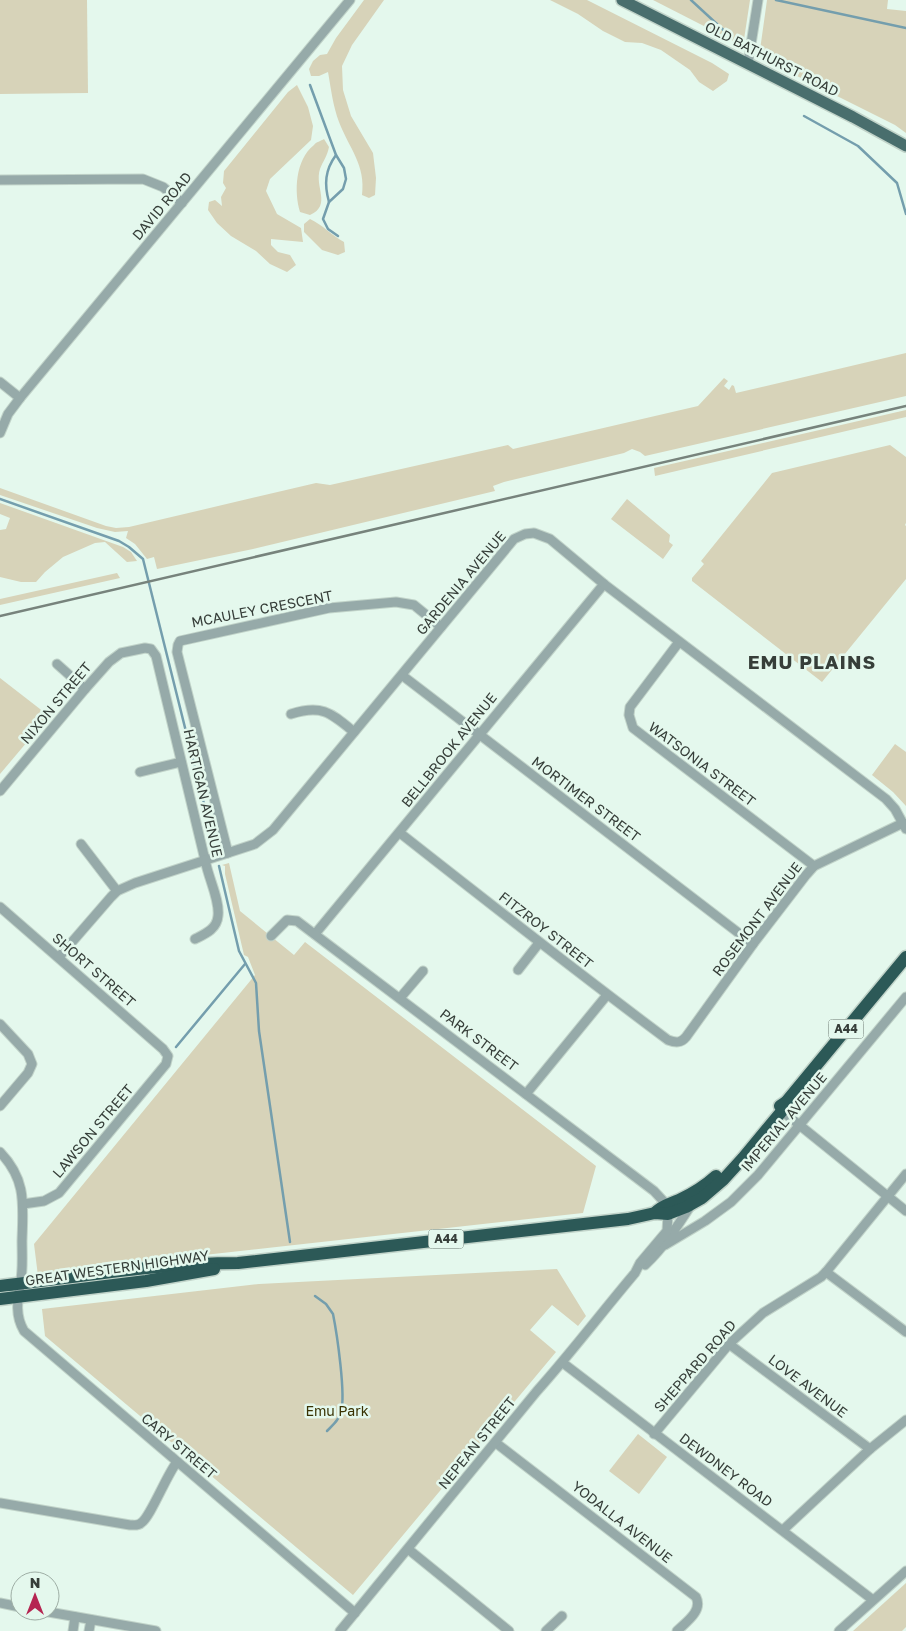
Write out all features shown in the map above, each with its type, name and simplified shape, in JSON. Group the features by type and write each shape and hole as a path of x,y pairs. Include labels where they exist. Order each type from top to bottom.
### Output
{"highway":[{"name":"GREAT WESTERN HIGHWAY","path":"0,1299 170,1278 238,1263 628,1219 691,1205 723,1180 906,957"},
{"name":"GREAT WESTERN HIGHWAY","path":"668,1210 712,1179 736,1157 778,1108 784,1106"},
{"name":"GREAT WESTERN HIGHWAY","path":"0,1286 162,1267 209,1263 238,1263"}],"main road":[{"name":"OLD BATHURST ROAD","path":"622,0 853,116 906,146"}],"street":[{"name":"DAVID ROAD","path":"0,433 8,414 20,398 350,0"},
{"path":"748,63 758,0"},
{"path":"0,180 144,179 163,187 182,202"},
{"path":"0,382 20,398"},
{"name":"GARDENIA AVENUE","path":"59,957 117,891 135,883 255,844 273,830 403,676 514,540 525,534 538,534 550,540 679,642 886,799 896,809 904,826"},
{"name":"BELLBROOK AVENUE","path":"315,934 604,584"},
{"name":"MCAULEY CRESCENT","path":"228,853 177,652 180,641 329,608 396,602 414,605 442,627"},
{"name":"WATSONIA STREET","path":"679,642 630,707 629,715 633,728 814,866"},
{"name":"NIXON STREET","path":"0,792 84,689 113,658 145,648"},
{"name":"HARTIGAN AVENUE","path":"145,648 151,649 156,656 218,907 218,917 215,925 211,930 195,940"},
{"path":"57,664 84,689"},
{"name":"MORTIMER STREET","path":"403,676 753,944"},
{"path":"290,714 323,710 331,713 354,732"},
{"path":"140,772 182,762"},
{"name":"ROSEMONT AVENUE","path":"679,1042 686,1037 753,944 814,866 904,826"},
{"name":"FITZROY STREET","path":"400,832 538,943 607,995 668,1040 679,1042"},
{"path":"81,844 117,891"},
{"name":"SHORT STREET","path":"0,907 163,1049 168,1056"},
{"name":"PARK STREET","path":"271,936 284,921 290,919 297,921 654,1191 668,1210"},
{"path":"518,970 538,943"},
{"path":"400,998 423,971"},
{"path":"526,1094 607,995"},
{"name":"IMPERIAL AVENUE","path":"665,1244 705,1221 730,1202 758,1176 906,997"},
{"path":"0,1024 28,1054 32,1062 32,1067 28,1073 0,1106"},
{"name":"LAWSON STREET","path":"23,1204 44,1201 59,1193 166,1064 168,1056"},
{"path":"784,1106 800,1125 906,1211"},
{"name":"CARY STREET","path":"0,1152 16,1172 22,1192 20,1284 17,1297 20,1322 28,1336 355,1613"},
{"name":"SHEPPARD ROAD","path":"654,1434 729,1344 763,1313 826,1272 906,1174"},
{"name":"NEPEAN STREET","path":"635,1273 644,1267 665,1244 679,1226 691,1205"},
{"name":"NEPEAN STREET","path":"345,1629 355,1613 537,1391 563,1363 589,1328 635,1273 640,1263 667,1231 668,1210"},
{"path":"826,1272 906,1332"},
{"name":"LOVE AVENUE","path":"729,1344 870,1449"},
{"name":"DEWDNEY ROAD","path":"563,1363 873,1600"},
{"path":"783,1530 870,1449 906,1420"},
{"name":"YODALLA AVENUE","path":"496,1443 696,1596 699,1605 696,1611 676,1631"},
{"path":"0,1502 138,1525 145,1519 177,1462"},
{"path":"408,1549 509,1631"},
{"path":"839,1631 906,1571"},
{"path":"60,1614 156,1631"},
{"path":"546,1631 562,1616"},
{"path":"73,1631 76,1617"},
{"path":"89,1631 91,1620"}],"green space":[{"path":"0,0 87,0 88,93 0,94"},
{"path":"364,0 384,0 352,45 342,66 343,90 351,116 373,153 376,178 375,195 369,198 362,195 362,175 337,116 328,72 319,76 311,76 309,69 313,61 320,55 327,54 336,38"},
{"path":"550,0 587,0 712,63 729,74 727,81 713,91 699,82 690,70 661,50 642,43 625,42"},
{"path":"653,0 750,0 743,46"},
{"path":"767,0 888,0 887,9 906,11 906,133 895,125 759,57"},
{"path":"297,85 308,107 313,126 311,140 270,179 266,191 277,214 301,228 303,242 271,239 271,245 278,252 290,255 296,265 287,272 270,264 256,251 231,236 217,223 208,210 209,202 215,200 222,206 221,197 226,188 223,183 224,171 288,92"},
{"path":"324,139 329,147 320,169 321,201 320,206 310,215 300,212 297,195 298,177 303,159 308,151 316,143"},
{"path":"310,219 344,242 345,252 338,255 322,250 304,232 304,224"},
{"path":"906,353 906,396 645,456 632,449 624,453 504,482 493,486 495,491 253,549 157,569 154,557 147,559 135,544 126,538 128,531 115,532 97,528 0,495 0,488 106,526 116,528 129,527 316,483 330,485 508,445 513,449 698,406 724,378 728,381 724,386 729,390 732,385 734,386 736,393"},
{"path":"906,410 906,417 655,476 654,468"},
{"path":"890,445 906,457 906,579 822,682 692,581 692,578 704,564 701,561 772,473"},
{"path":"627,499 670,535 669,542 673,545 663,559 611,519"},
{"path":"0,503 123,547 131,552 137,561 127,562 105,542 95,543 63,557 36,582 21,582 0,577 0,530 6,529 10,518 0,514"},
{"path":"117,573 120,578 0,605 0,599"},
{"path":"0,678 49,716 0,774"},
{"path":"895,744 906,752 906,806 893,792 872,775"},
{"path":"229,863 240,911 294,955 305,942 596,1166 583,1213 204,1255 38,1276 34,1244 255,975 248,957 244,955 225,874 225,866 222,865"},
{"name":"Emu Park","path":"557,1269 586,1316 578,1326 552,1305 530,1330 556,1352 353,1595 45,1336 42,1309 259,1284"},
{"path":"638,1434 667,1457 639,1494 609,1471"},
{"path":"906,1583 906,1627 902,1631 853,1631"}],"waterway":[{"path":"691,0 731,37"},
{"path":"776,0 906,28"},
{"path":"310,85 336,155 344,168 346,179 343,189 329,202 323,219 328,229 338,236"},
{"path":"804,116 858,146 897,183 906,214"},
{"path":"329,202 326,177 336,155"},
{"path":"0,499 119,541 143,559 215,848"},
{"path":"219,866 239,951 256,983 259,1031 290,1242"},
{"path":"176,1047 245,964"},
{"path":"315,1296 326,1304 333,1314 342,1379 341,1412 337,1420 327,1431"}],"railway":[{"path":"0,616 906,406"}],"district":[{"name":"EMU PLAINS","path":"812,662"}]}
